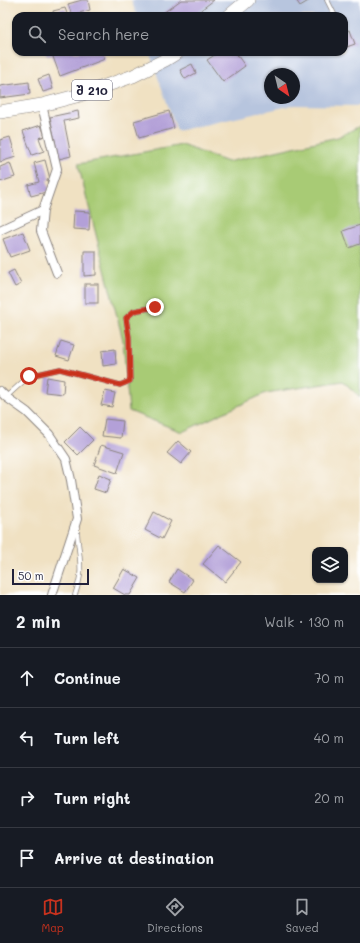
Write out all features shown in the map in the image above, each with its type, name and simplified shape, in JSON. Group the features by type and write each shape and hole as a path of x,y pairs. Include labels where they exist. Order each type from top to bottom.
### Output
{"main road":[{"path":"234,12 248,0"},
{"name":"შ 210","path":"0,112 42,105 80,94 133,76 172,56"}],"street":[{"path":"42,105 57,169 43,210 41,231 57,273"},
{"path":"0,230 43,210"},
{"path":"3,394 27,412 49,434 66,459 77,519 52,595"}],"lane":[{"path":"327,0 333,12"},
{"path":"3,394 29,376 60,369 120,385 130,381 129,337 126,318 134,311 155,307"},
{"path":"75,595 80,575 77,519"}],"shaded area":[{"path":"131,0 360,0 360,106 294,105 177,131 150,56 348,56 348,12 136,12"}],"green space":[{"path":"360,126 360,397 343,381 266,393 182,432 129,411 123,340 78,164 182,145 227,162 338,137"}],"building":[{"path":"88,0 90,10 83,12 71,12 68,4"},
{"path":"181,0 214,0 198,12 164,12"},
{"path":"296,0 310,0 300,6"},
{"path":"65,8 66,12 53,12"},
{"path":"350,30 355,44 348,47 348,31"},
{"path":"53,56 104,56 105,59 60,76"},
{"path":"213,56 238,56 245,66 223,82 207,60"},
{"path":"192,64 196,73 185,79 180,70"},
{"path":"49,75 53,89 43,92 38,79"},
{"path":"29,82 30,94 0,98 0,86"},
{"path":"78,111 79,118 64,121 71,156 59,159 50,117"},
{"path":"169,111 174,128 139,138 134,121"},
{"path":"41,125 45,136 39,138 44,151 32,155 23,131"},
{"path":"10,137 16,157 0,162 0,140"},
{"path":"45,160 50,179 47,180 50,191 31,196 28,185 39,182 34,163"},
{"path":"10,163 15,177 0,182 0,167"},
{"path":"74,211 90,212 89,230 73,229"},
{"path":"360,225 360,244 349,248 343,231"},
{"path":"23,232 30,250 10,257 3,239"},
{"path":"84,251 96,251 96,275 84,276"},
{"path":"14,270 21,284 15,287 8,273"},
{"path":"85,284 98,284 98,303 85,303"},
{"path":"61,341 74,345 69,360 56,356"},
{"path":"115,349 116,364 103,366 102,351"},
{"path":"47,377 64,380 63,394 45,392"},
{"path":"105,391 115,393 112,407 101,405"},
{"path":"105,419 123,421 121,438 102,436"},
{"path":"80,427 93,440 78,455 65,442"},
{"path":"178,441 191,452 181,464 167,453"},
{"path":"101,445 124,452 117,473 94,465"},
{"path":"99,474 111,479 106,493 94,489"},
{"path":"154,512 171,521 162,539 145,530"},
{"path":"219,545 241,562 225,582 203,564"},
{"path":"124,569 140,578 130,595 125,595 113,588"},
{"path":"177,569 193,580 185,592 169,582"}],"route":[{"path":"29,376 60,369 120,385 130,381 129,337 126,318 134,311 155,307"}]}
